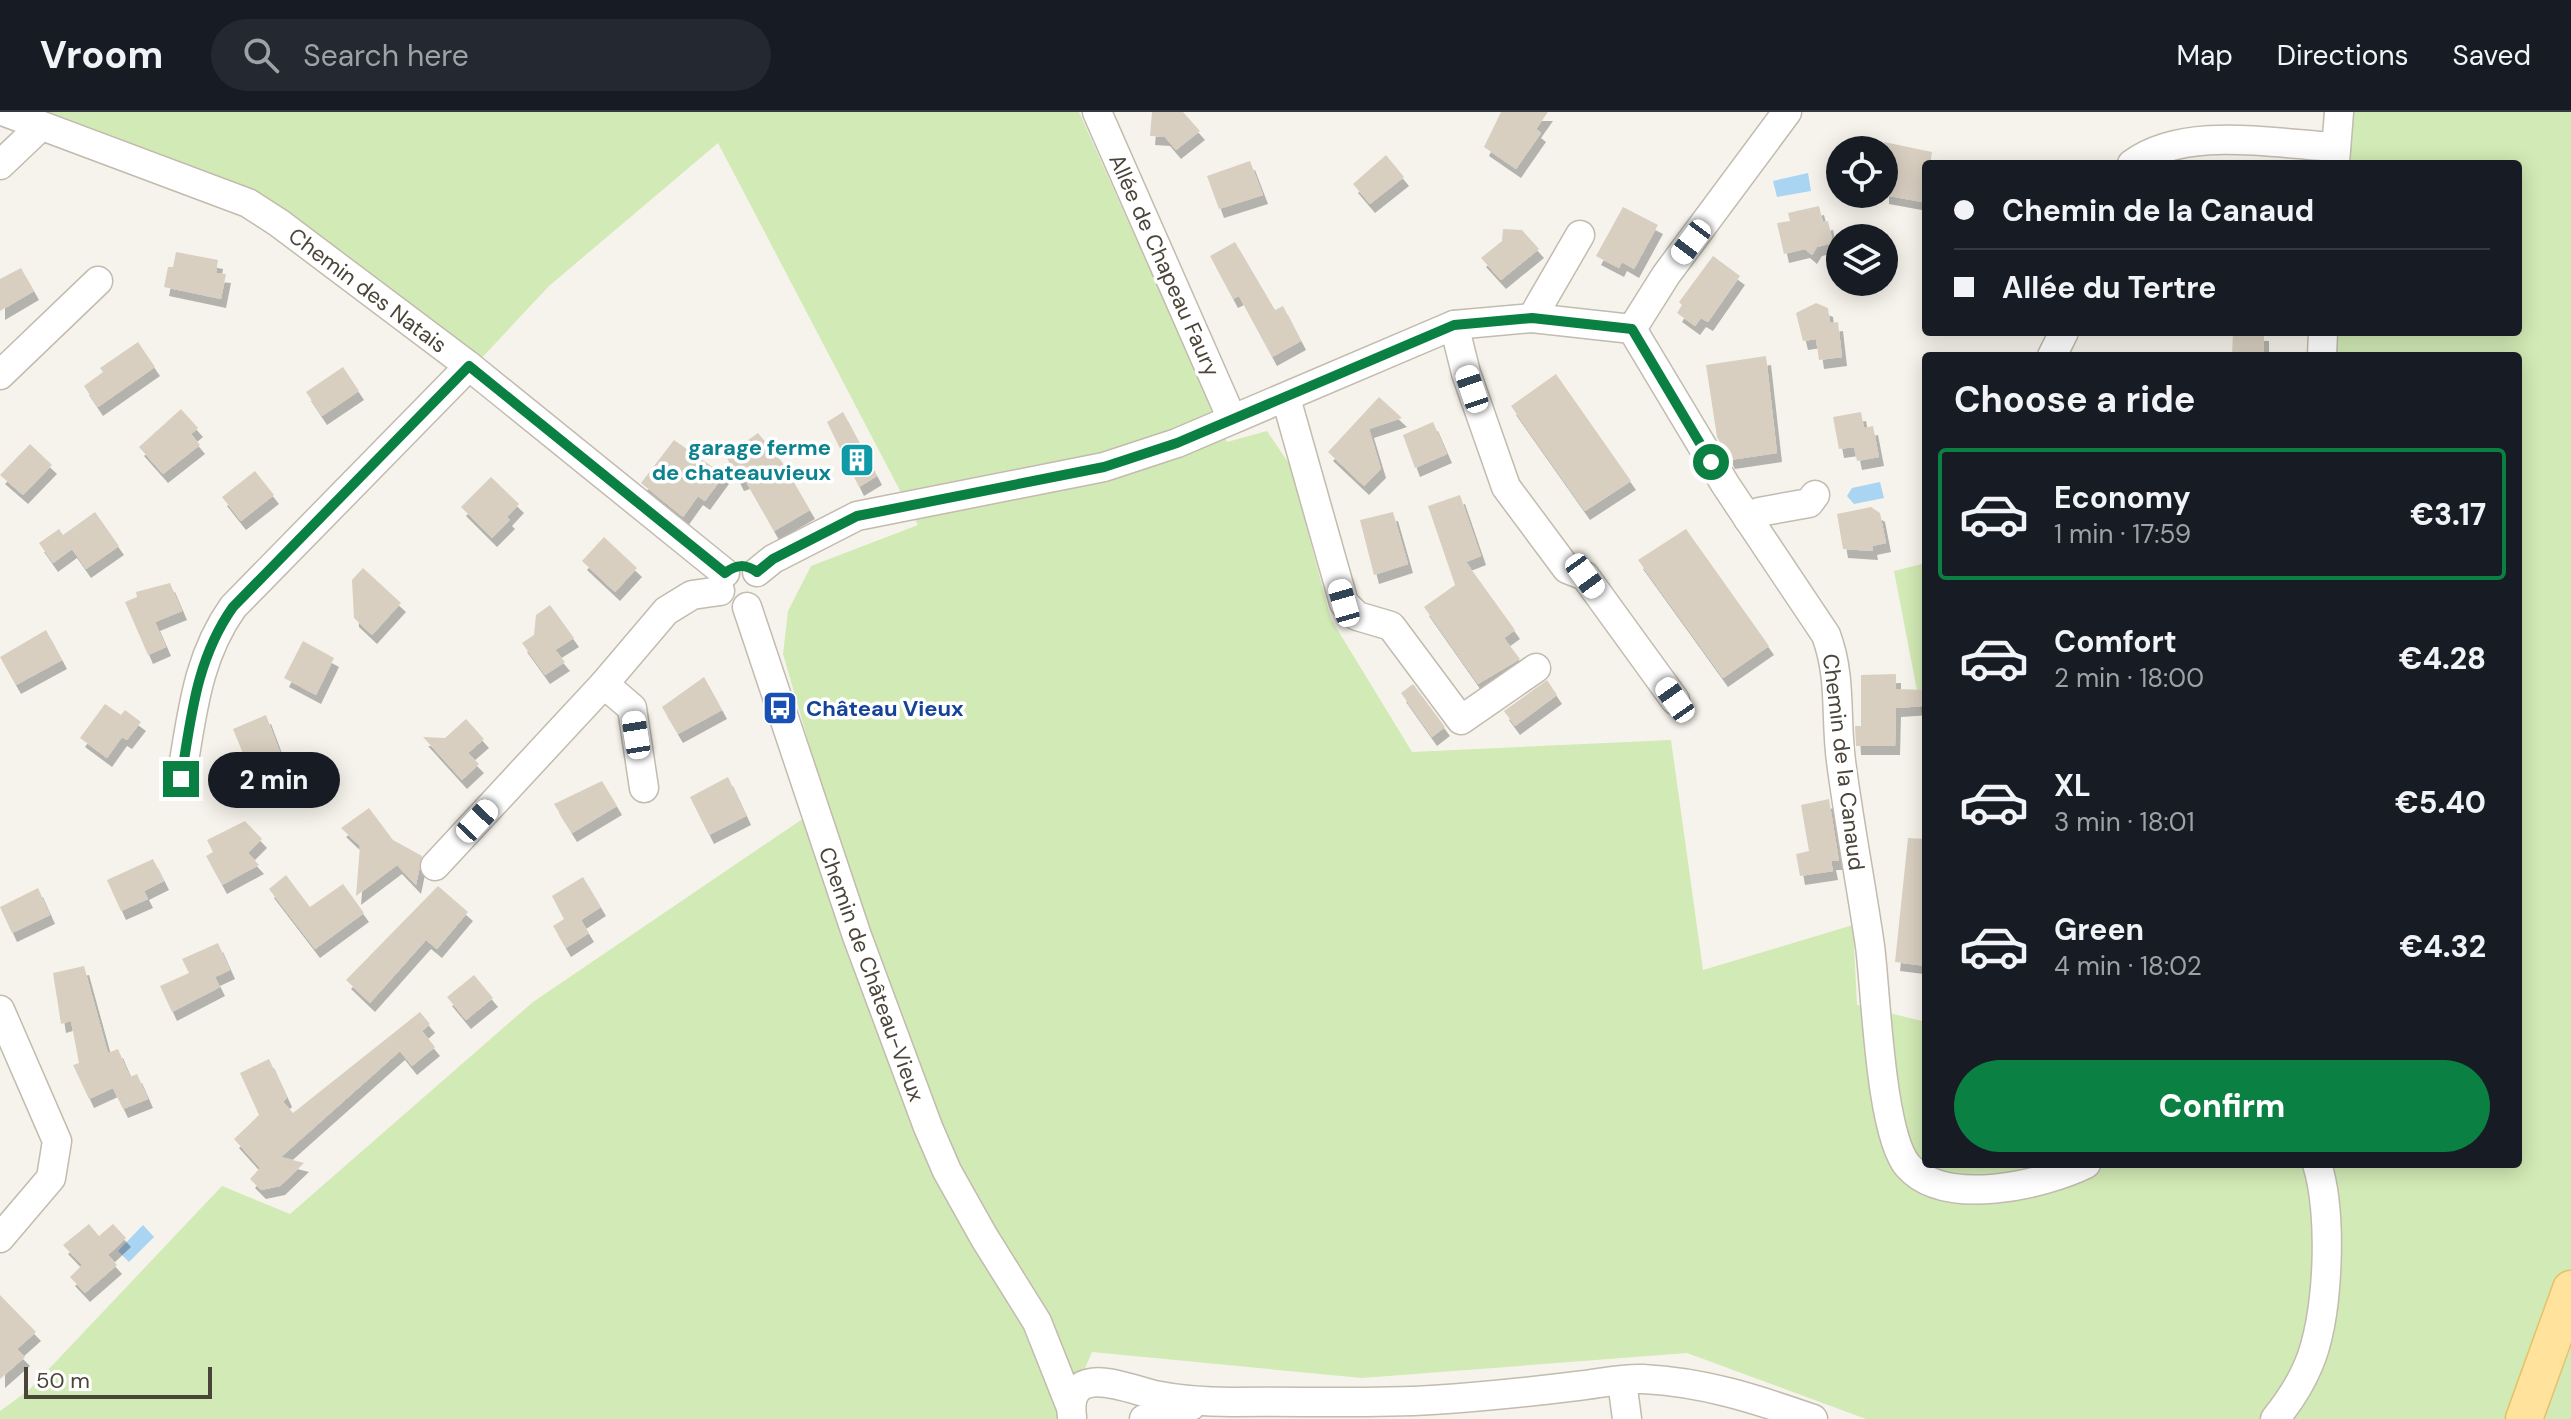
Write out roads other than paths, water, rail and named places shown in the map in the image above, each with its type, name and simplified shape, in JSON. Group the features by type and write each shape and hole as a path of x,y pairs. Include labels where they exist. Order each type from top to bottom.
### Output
{"main road":[{"path":"2524,1419 2571,1289"}],"street":[{"name":"Chemin des Natais","path":"5,112 248,203 310,244 469,366 688,546 722,582"},
{"name":"Allée de Chapeau Faury","path":"1097,112 1232,419"},
{"path":"757,572 773,559 857,516 1104,467 1177,443 1454,325 1532,318 1632,329 1666,275 1787,112"},
{"path":"2140,160 2162,148 2202,140 2336,156 2339,112"},
{"path":"0,165 40,127"},
{"path":"1532,318 1580,235"},
{"path":"0,375 98,281"},
{"path":"1454,325 1466,373 1506,487 1567,569 1585,576 1675,700"},
{"name":"Chemin de la Canaud","path":"1632,329 1748,519 1826,635 1838,678 1841,760 1871,951 1874,1010 1899,1151 1917,1174 1957,1187 2029,1185 2077,1168"},
{"path":"181,779 199,674 219,628 233,607 469,366"},
{"path":"1286,398 1344,603 1357,616 1391,626 1461,720 1536,668"},
{"path":"1748,519 1759,512 1809,503 1815,495"},
{"path":"435,866 674,605 687,584 692,564 688,546"},
{"path":"674,605 722,582 735,566 747,566 757,572 761,593 747,607 730,605 722,582"},
{"name":"Chemin de Château-Vieux","path":"747,607 852,921 928,1127 984,1237 1037,1322 1071,1412"},
{"path":"604,684 632,708 644,788"},
{"path":"0,1010 57,1141 51,1178 0,1238"},
{"path":"2275,1419 2308,1367 2321,1321 2327,1223 2318,1168"},
{"name":"Chemin de Château-Vieux","path":"1037,1322 1106,1382 1156,1395 1211,1402 1431,1400 1639,1379 1708,1386 1739,1393 1813,1419"},
{"path":"1622,1381 1627,1419"},
{"path":"1071,1412 1076,1393 1086,1384 1106,1382 1129,1403 1128,1419"},
{"name":"Chemin de Château-Vieux","path":"1144,1419 1211,1402"}],"water":[{"path":"1808,173 1811,191 1777,197 1773,181"},
{"path":"1880,482 1884,498 1854,504 1847,496 1852,488"},
{"path":"143,1225 154,1237 129,1262 118,1251"}],"place":[{"name":"garage ferme de chateauvieux","path":"857,460"},
{"name":"Château Vieux","path":"780,708"}]}
